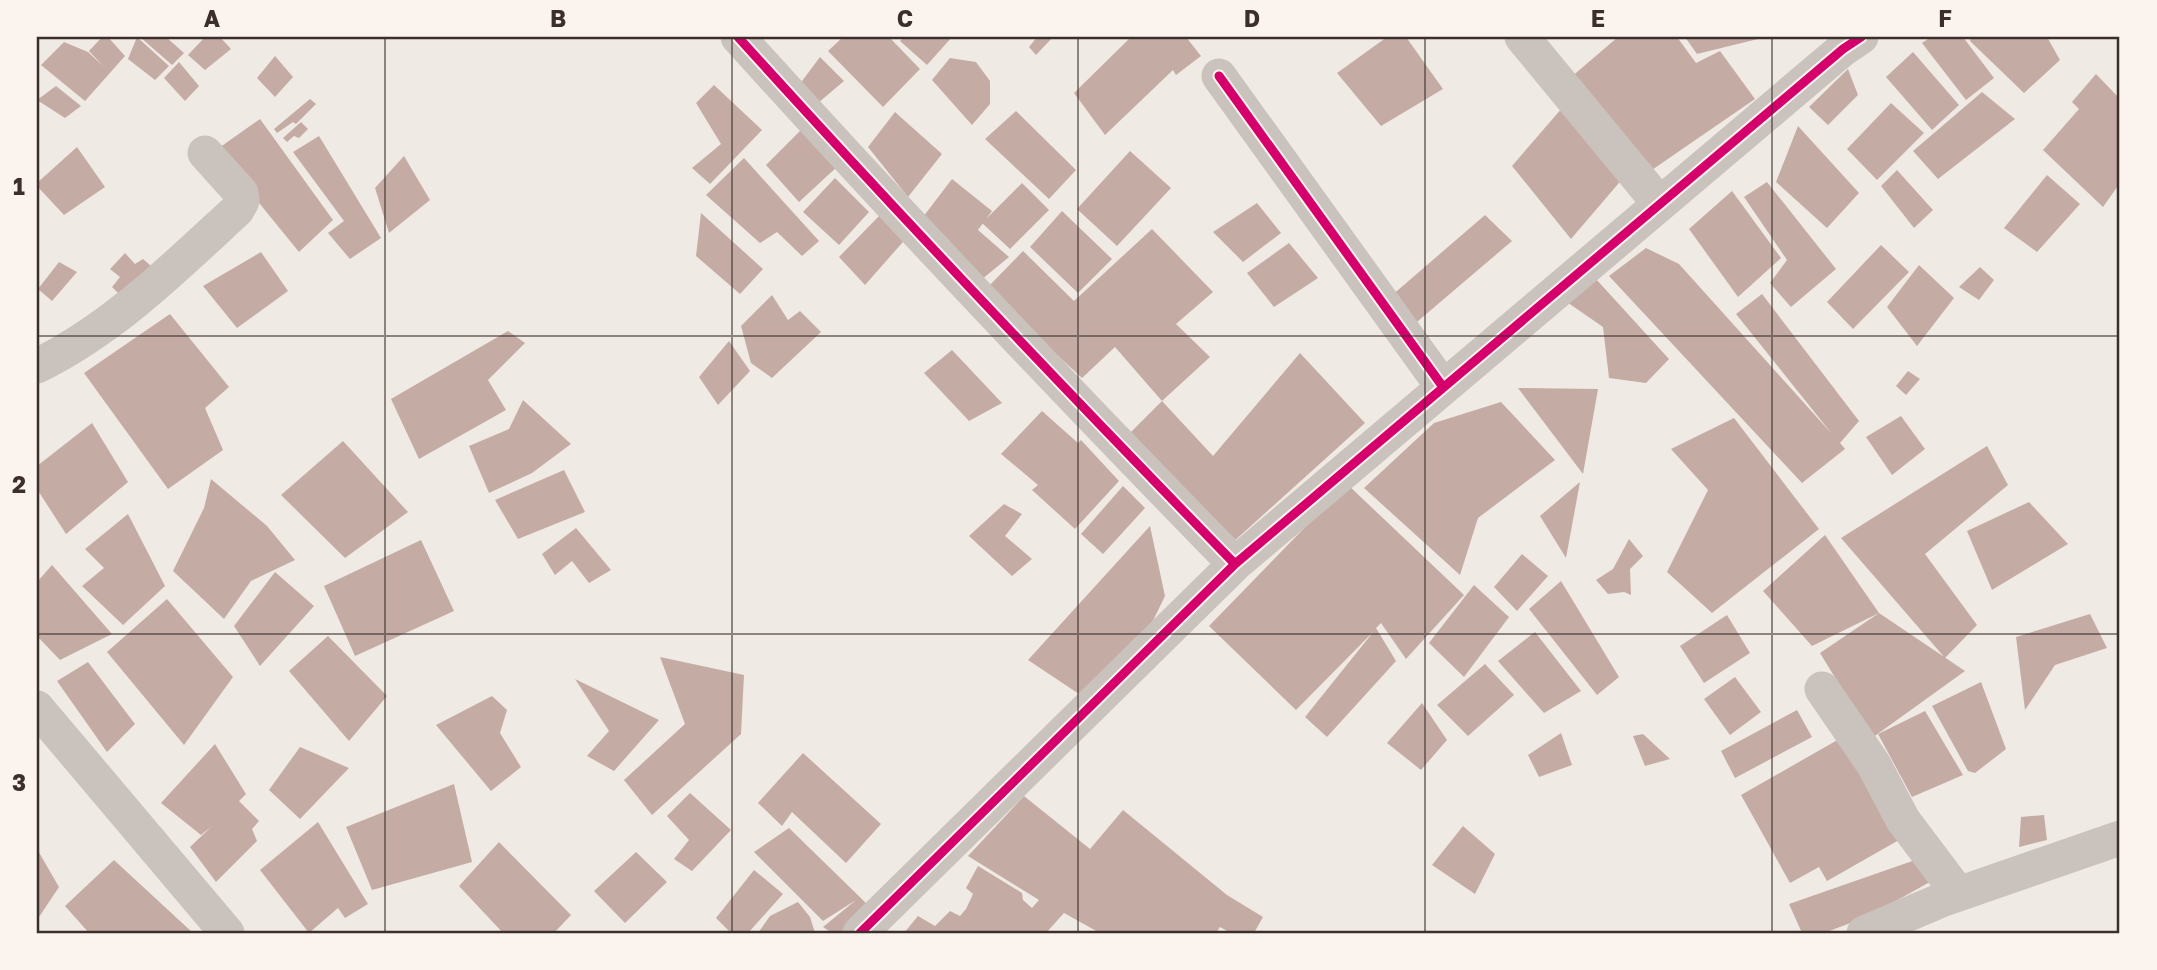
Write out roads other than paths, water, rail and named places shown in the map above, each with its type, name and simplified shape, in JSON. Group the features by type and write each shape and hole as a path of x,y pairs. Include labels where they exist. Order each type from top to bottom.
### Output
{"street":[{"path":"738,37 1045,369 1235,564"},
{"path":"1522,37 1659,203"},
{"path":"860,933 1235,564 1659,203 1843,49 1861,37"},
{"path":"1219,76 1443,387"},
{"path":"37,366 64,353 137,302 237,211 242,201 241,193 205,153"},
{"path":"1822,690 1874,765 1903,820 1958,894"},
{"path":"37,708 227,933"},
{"path":"1864,933 1958,894 2120,838"}]}
